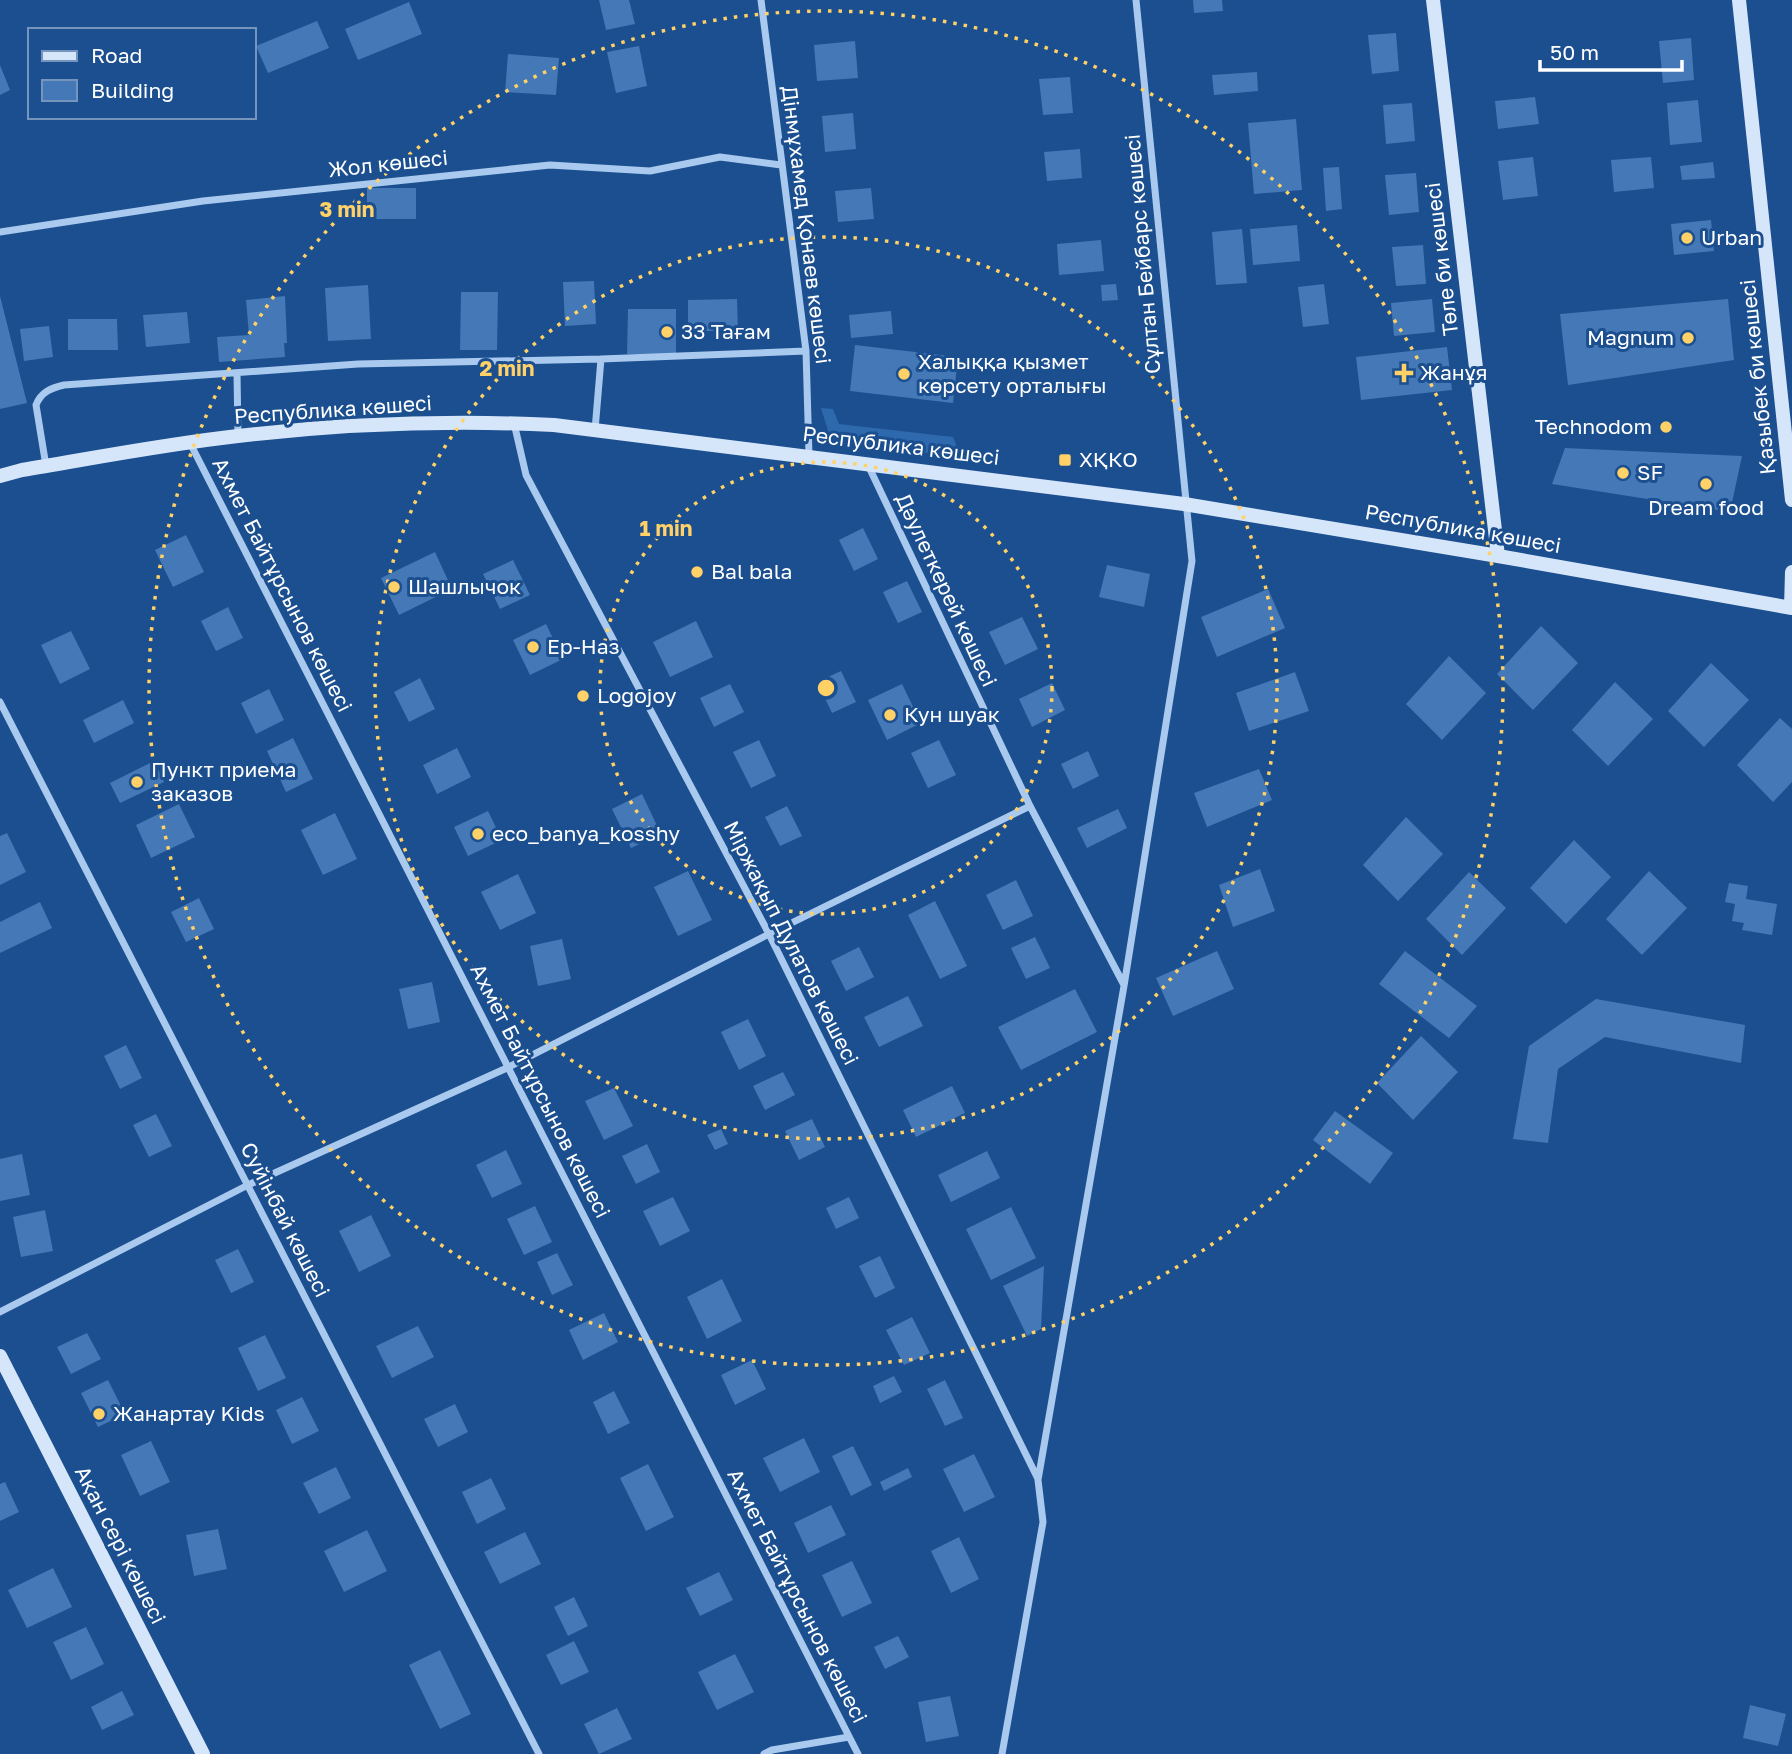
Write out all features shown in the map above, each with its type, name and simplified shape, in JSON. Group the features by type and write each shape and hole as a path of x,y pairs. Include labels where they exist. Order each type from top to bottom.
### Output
{"main road":[{"name":"Төле би көшесі","path":"1433,0 1498,556"},
{"name":"Қазыбек би көшесі","path":"1739,0 1792,499"},
{"name":"Республика көшесі","path":"0,476 46,466 238,436 372,425 514,423 809,455 1184,504 1791,608"},
{"path":"1791,608 1792,572"},
{"name":"Ақан сері көшесі","path":"0,1356 203,1754"}],"street":[{"name":"Дінмұхамед Қонаев көшесі","path":"761,0 806,351 809,455"},
{"name":"Сұлтан Бейбарс көшесі","path":"1038,1480 1124,986 1192,561 1184,504 1136,0"},
{"name":"Жол көшесі","path":"0,232 203,201 550,165 650,171 720,157 781,165"},
{"path":"46,466 36,405 39,398 51,388 358,364 806,351"},
{"path":"595,430 600,359"},
{"path":"237,373 238,436"},
{"name":"Міржақып Дулатов көшесі","path":"514,423 526,475 769,934 1038,1480"},
{"name":"Ахмет Байтұрсынов көшесі","path":"190,443 858,1754"},
{"name":"Дәулеткерей көшесі","path":"867,464 1030,806 1124,986"},
{"name":"Суйінбай көшесі","path":"0,702 539,1754"},
{"path":"0,1312 248,1185 509,1067 769,934 1030,806"},
{"path":"1002,1754 1043,1522 1038,1480"},
{"path":"764,1754 772,1750 849,1737"}],"shaded area":[{"path":"821,408 833,409 839,424 953,437 961,457 837,442 829,434"}],"building":[{"path":"599,0 629,0 635,24 606,30"},
{"path":"1193,0 1222,0 1223,11 1194,13"},
{"path":"409,2 422,34 358,60 345,29"},
{"path":"317,21 329,48 268,73 256,46"},
{"path":"1396,33 1399,71 1372,74 1368,35"},
{"path":"1691,38 1694,80 1663,83 1659,41"},
{"path":"855,41 858,78 817,81 814,45"},
{"path":"639,46 647,86 616,93 607,52"},
{"path":"508,54 559,58 556,95 505,92"},
{"path":"0,65 10,90 0,95"},
{"path":"1257,72 1258,91 1214,95 1212,75"},
{"path":"1070,77 1073,113 1043,115 1039,79"},
{"path":"1535,97 1539,124 1498,129 1495,101"},
{"path":"1698,100 1702,142 1670,145 1667,103"},
{"path":"1412,103 1415,141 1386,144 1383,105"},
{"path":"853,113 856,149 825,152 822,116"},
{"path":"1296,119 1302,190 1254,194 1248,123"},
{"path":"1080,149 1082,178 1047,181 1044,152"},
{"path":"1533,157 1538,196 1503,200 1498,161"},
{"path":"1651,157 1654,188 1614,192 1611,160"},
{"path":"1713,162 1715,178 1682,180 1680,166"},
{"path":"1339,167 1342,209 1326,211 1323,168"},
{"path":"1416,173 1419,212 1389,215 1385,175"},
{"path":"367,188 416,188 416,219 367,219"},
{"path":"871,188 874,219 838,222 835,191"},
{"path":"1711,220 1714,251 1674,255 1671,224"},
{"path":"1297,225 1300,261 1253,265 1250,229"},
{"path":"1242,229 1247,283 1216,285 1212,232"},
{"path":"1101,240 1104,271 1059,275 1057,244"},
{"path":"1423,245 1426,284 1396,286 1392,247"},
{"path":"594,281 596,324 565,326 563,282"},
{"path":"1116,284 1118,300 1102,301 1101,285"},
{"path":"1324,284 1329,324 1303,327 1298,287"},
{"path":"368,285 371,339 328,341 325,288"},
{"path":"461,292 498,292 497,350 460,350"},
{"path":"0,296 27,403 0,409"},
{"path":"285,296 285,357 219,362 217,337 249,335 246,300"},
{"path":"737,299 738,331 688,331 688,300"},
{"path":"1432,299 1435,332 1394,336 1391,303"},
{"path":"1728,299 1734,360 1568,385 1560,314"},
{"path":"628,309 676,309 676,354 627,354"},
{"path":"891,311 893,334 851,338 849,315"},
{"path":"187,312 190,343 146,347 143,315"},
{"path":"68,319 117,319 118,350 68,350"},
{"path":"49,326 53,357 24,361 20,329"},
{"name":"Халыққа қызмет көрсету орталығы","path":"855,345 958,357 953,403 850,391"},
{"name":"Жанұя","path":"1447,347 1452,390 1361,400 1356,357"},
{"path":"1565,448 1742,456 1730,512 1552,484"},
{"path":"863,528 878,559 854,571 839,540"},
{"path":"186,535 204,572 173,587 155,550"},
{"path":"435,552 452,589 399,615 381,578"},
{"path":"513,560 530,595 500,609 483,574"},
{"path":"1107,565 1150,574 1144,607 1099,597"},
{"path":"907,581 922,612 898,623 883,592"},
{"path":"1268,589 1285,628 1217,657 1201,617"},
{"path":"228,607 243,638 216,651 201,621"},
{"path":"1022,617 1038,649 1005,665 989,632"},
{"path":"696,621 713,657 670,677 653,642"},
{"path":"546,624 563,659 530,675 513,640"},
{"path":"1541,626 1578,663 1533,710 1497,674"},
{"path":"71,631 90,669 60,684 41,645"},
{"path":"1449,656 1486,693 1442,740 1406,704"},
{"path":"1711,663 1749,700 1704,747 1668,711"},
{"path":"841,671 856,702 832,713 817,682"},
{"path":"1295,672 1309,711 1249,731 1236,693"},
{"path":"420,678 435,709 409,722 394,692"},
{"path":"1615,682 1653,719 1608,766 1572,730"},
{"path":"1052,683 1065,710 1032,727 1019,699"},
{"path":"730,684 744,712 714,727 700,698"},
{"path":"902,684 921,723 887,740 868,700"},
{"path":"269,689 284,720 256,734 241,703"},
{"path":"123,700 134,723 94,743 83,720"},
{"path":"1780,718 1792,729 1792,782 1773,802 1737,765"},
{"path":"293,738 313,779 286,792 267,751"},
{"path":"759,740 776,776 751,788 733,752"},
{"path":"939,740 956,775 928,788 911,753"},
{"path":"457,748 471,777 437,794 423,765"},
{"path":"1088,751 1099,776 1073,789 1061,764"},
{"name":"Пункт приема заказов","path":"154,761 164,782 120,803 110,783"},
{"path":"1259,769 1272,800 1207,827 1194,793"},
{"path":"642,794 661,834 631,848 612,809"},
{"path":"179,804 195,837 151,858 136,825"},
{"path":"787,806 802,836 780,846 765,817"},
{"path":"1118,809 1127,828 1087,848 1077,828"},
{"name":"eco_banya_kosshy","path":"488,811 502,840 468,856 454,827"},
{"path":"335,813 357,859 323,875 301,830"},
{"path":"1406,817 1443,854 1398,901 1363,865"},
{"path":"7,833 26,872 0,885 0,836"},
{"path":"1574,840 1611,877 1566,924 1530,888"},
{"path":"1260,869 1275,911 1233,927 1219,885"},
{"path":"688,871 712,920 678,936 654,887"},
{"path":"1649,871 1687,908 1642,955 1606,919"},
{"path":"1469,872 1506,908 1462,955 1426,919"},
{"path":"518,874 536,913 500,930 481,892"},
{"path":"1016,880 1033,916 1003,930 986,895"},
{"path":"1729,883 1748,886 1746,899 1777,904 1772,935 1742,930 1744,923 1732,921 1735,904 1725,902"},
{"path":"199,898 214,929 186,942 171,912"},
{"path":"935,901 967,966 940,979 908,915"},
{"path":"40,902 52,928 0,953 0,922"},
{"path":"1035,937 1050,968 1026,979 1011,948"},
{"path":"562,939 571,979 538,986 530,946"},
{"path":"859,947 874,977 846,991 831,961"},
{"path":"1217,951 1234,989 1173,1016 1156,978"},
{"path":"1405,951 1477,1006 1449,1038 1379,984"},
{"path":"432,982 440,1022 408,1029 399,989"},
{"path":"1075,989 1097,1032 1021,1070 998,1027"},
{"path":"908,996 923,1026 879,1047 864,1017"},
{"path":"1596,999 1745,1025 1741,1063 1605,1037 1558,1069 1548,1143 1513,1139 1529,1046"},
{"path":"748,1019 766,1056 739,1070 721,1032"},
{"path":"1421,1036 1458,1072 1413,1120 1377,1083"},
{"path":"126,1045 142,1078 120,1089 104,1056"},
{"path":"783,1072 795,1095 765,1110 753,1086"},
{"path":"952,1086 965,1113 916,1137 903,1110"},
{"path":"614,1088 633,1126 604,1140 585,1101"},
{"path":"1335,1111 1393,1153 1370,1184 1313,1140"},
{"path":"156,1114 172,1146 149,1157 133,1125"},
{"path":"812,1119 825,1147 799,1160 785,1131"},
{"path":"721,1129 728,1144 715,1150 707,1135"},
{"path":"647,1144 660,1172 636,1184 622,1156"},
{"path":"506,1150 522,1184 492,1198 476,1165"},
{"path":"987,1151 1000,1178 951,1202 938,1175"},
{"path":"22,1154 30,1195 0,1201 0,1159"},
{"path":"673,1197 690,1231 660,1246 643,1211"},
{"path":"849,1197 859,1218 836,1229 826,1208"},
{"path":"535,1206 552,1242 524,1255 507,1219"},
{"path":"1011,1207 1036,1258 991,1280 966,1229"},
{"path":"45,1210 53,1251 21,1257 13,1217"},
{"path":"371,1215 391,1256 359,1272 339,1231"},
{"path":"238,1249 254,1282 231,1293 215,1260"},
{"path":"557,1253 573,1285 552,1295 537,1262"},
{"path":"880,1256 895,1288 875,1298 859,1266"},
{"path":"1044,1266 1041,1329 1027,1336 1003,1286"},
{"path":"722,1279 742,1321 707,1339 687,1297"},
{"path":"604,1313 618,1342 583,1360 569,1330"},
{"path":"912,1317 930,1353 904,1365 886,1330"},
{"path":"418,1326 434,1357 392,1378 376,1346"},
{"path":"87,1333 101,1359 71,1374 57,1347"},
{"path":"265,1335 286,1378 258,1391 238,1348"},
{"path":"752,1360 766,1389 735,1405 721,1375"},
{"path":"894,1376 902,1392 880,1403 873,1386"},
{"path":"108,1380 125,1414 98,1427 81,1393"},
{"path":"945,1380 963,1418 945,1426 927,1389"},
{"path":"614,1391 630,1423 608,1434 593,1402"},
{"path":"302,1397 319,1431 292,1444 276,1410"},
{"path":"455,1404 468,1432 438,1447 424,1419"},
{"path":"804,1438 820,1472 780,1492 763,1458"},
{"path":"151,1441 170,1482 140,1496 121,1455"},
{"path":"853,1446 872,1485 851,1496 832,1456"},
{"path":"974,1454 995,1497 964,1512 943,1469"},
{"path":"648,1464 674,1517 646,1531 620,1478"},
{"path":"336,1467 351,1498 319,1514 303,1483"},
{"path":"908,1468 912,1477 884,1491 880,1482"},
{"path":"491,1478 506,1509 477,1524 462,1492"},
{"path":"5,1482 19,1512 0,1521 0,1484"},
{"path":"831,1505 846,1535 808,1553 794,1523"},
{"path":"218,1529 227,1569 194,1576 186,1535"},
{"path":"367,1530 387,1571 344,1592 324,1551"},
{"path":"525,1532 541,1564 500,1584 484,1552"},
{"path":"959,1537 979,1579 951,1593 931,1551"},
{"path":"852,1561 872,1603 842,1617 822,1575"},
{"path":"53,1568 72,1607 27,1628 8,1590"},
{"path":"719,1572 733,1600 700,1616 686,1588"},
{"path":"574,1597 588,1626 568,1636 554,1607"},
{"path":"86,1627 104,1664 71,1680 53,1642"},
{"path":"898,1636 909,1657 885,1669 874,1647"},
{"path":"574,1641 589,1672 561,1685 546,1655"},
{"path":"440,1650 471,1714 440,1729 409,1665"},
{"path":"735,1654 754,1692 717,1710 698,1672"},
{"path":"122,1691 134,1715 102,1730 91,1707"},
{"path":"950,1696 959,1736 926,1742 918,1702"},
{"path":"1750,1705 1786,1714 1778,1746 1743,1738"},
{"path":"617,1708 632,1739 599,1754 584,1724"}],"place":[{"name":"Urban","path":"1687,238"},
{"name":"33 Тағам","path":"667,332"},
{"name":"Magnum","path":"1688,338"},
{"name":"Жанұя","path":"1404,373"},
{"name":"Халыққа қызмет көрсету орталығы","path":"904,374"},
{"name":"Technodom","path":"1666,427"},
{"name":"ХҚКО","path":"1065,460"},
{"name":"SF","path":"1623,473"},
{"name":"Dream food","path":"1706,484"},
{"name":"Bal bala","path":"697,572"},
{"name":"Шашлычок","path":"394,587"},
{"name":"Ер-Наз","path":"533,647"},
{"name":"Logojoy","path":"583,696"},
{"name":"Кун шуак","path":"890,715"},
{"name":"Пункт приема заказов","path":"137,782"},
{"name":"eco_banya_kosshy","path":"478,834"},
{"name":"Жанартау Kids","path":"99,1414"}]}
